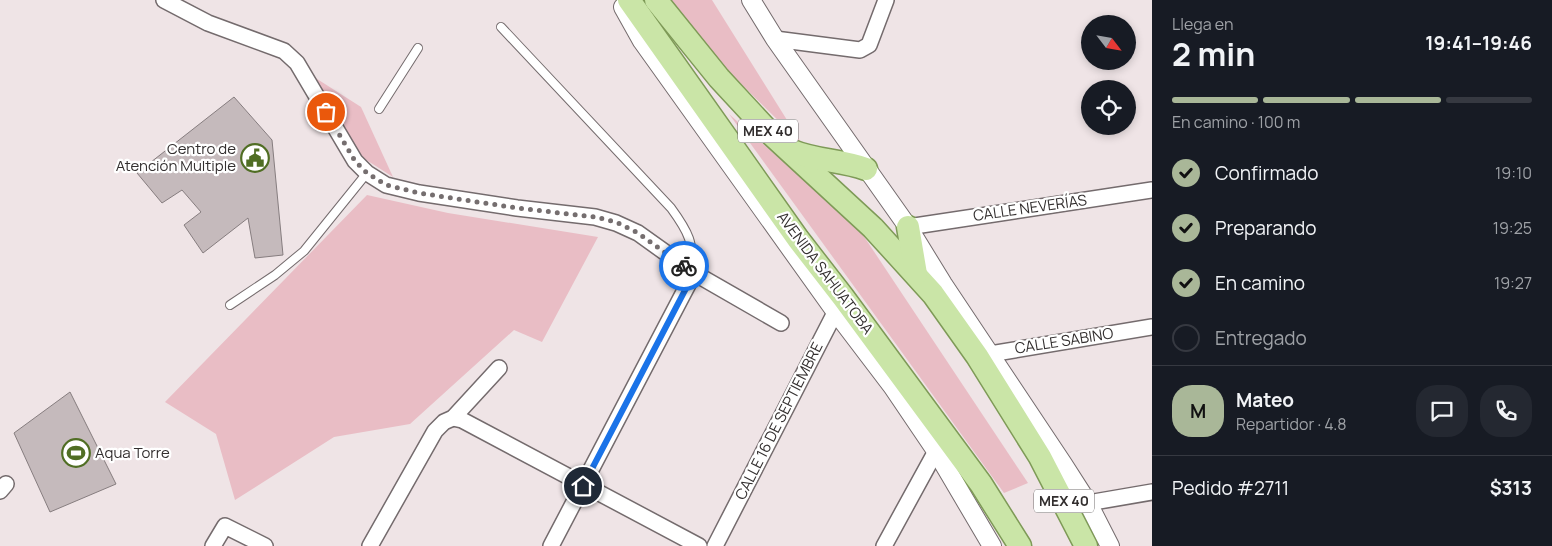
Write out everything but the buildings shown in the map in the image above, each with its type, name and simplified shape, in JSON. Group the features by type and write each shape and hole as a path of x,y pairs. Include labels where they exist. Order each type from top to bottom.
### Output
{"main road":[{"name":"AVENIDA SAHUATOBA","path":"630,0 798,238 839,304 981,484 1020,546"},
{"name":"MEX 40","path":"656,0 719,78 787,149 893,249 983,355 1040,457 1086,546"},
{"path":"787,149 808,157 836,160 866,169"},
{"path":"908,227 916,274"}],"street":[{"path":"164,0 208,23 284,51 297,63 355,161 367,173 386,185 419,193 517,208 595,217 616,222 638,233 694,273 781,323"},
{"name":"AVENIDA SAHUATOBA","path":"619,0 642,41 839,304 936,452 992,546"},
{"path":"751,0 775,39 908,227 983,355 1088,503 1110,546"},
{"path":"775,39 860,50 869,45 886,0"},
{"name":"CALLE NEVERÍAS","path":"908,227 1152,190"},
{"path":"551,546 694,273"},
{"name":"CALLE 16 DE SEPTIEMBRE","path":"715,546 839,304"},
{"name":"CALLE SABINO","path":"983,355 1152,327"},
{"path":"370,546 435,432 444,422 453,418 499,368"},
{"path":"453,418 462,420 583,486 700,546"},
{"path":"884,546 936,452"},
{"path":"1088,503 1152,492"},
{"path":"213,546 226,526 264,546"}],"lane":[{"path":"501,27 671,208 685,227 691,240 694,273"},
{"path":"379,109 418,48"},
{"path":"230,305 293,262 367,173"}],"shaded area":[{"path":"671,0 712,0 802,144 723,66"},
{"path":"314,77 361,107 393,177 357,154"},
{"path":"729,114 857,226 1028,483 1004,493"},
{"path":"367,195 448,213 598,237 542,342 514,330 410,424 334,437 235,500 216,434 165,402"}],"way so far":[{"path":"326,112 355,161 367,173 386,185 419,193 517,208 595,217 616,222 638,233 684,266"}],"place":[{"name":"Centro de Atención Multiple","path":"255,158"},
{"name":"Aqua Torre","path":"76,453"}],"route":[{"path":"583,486 694,273 684,266"}]}
